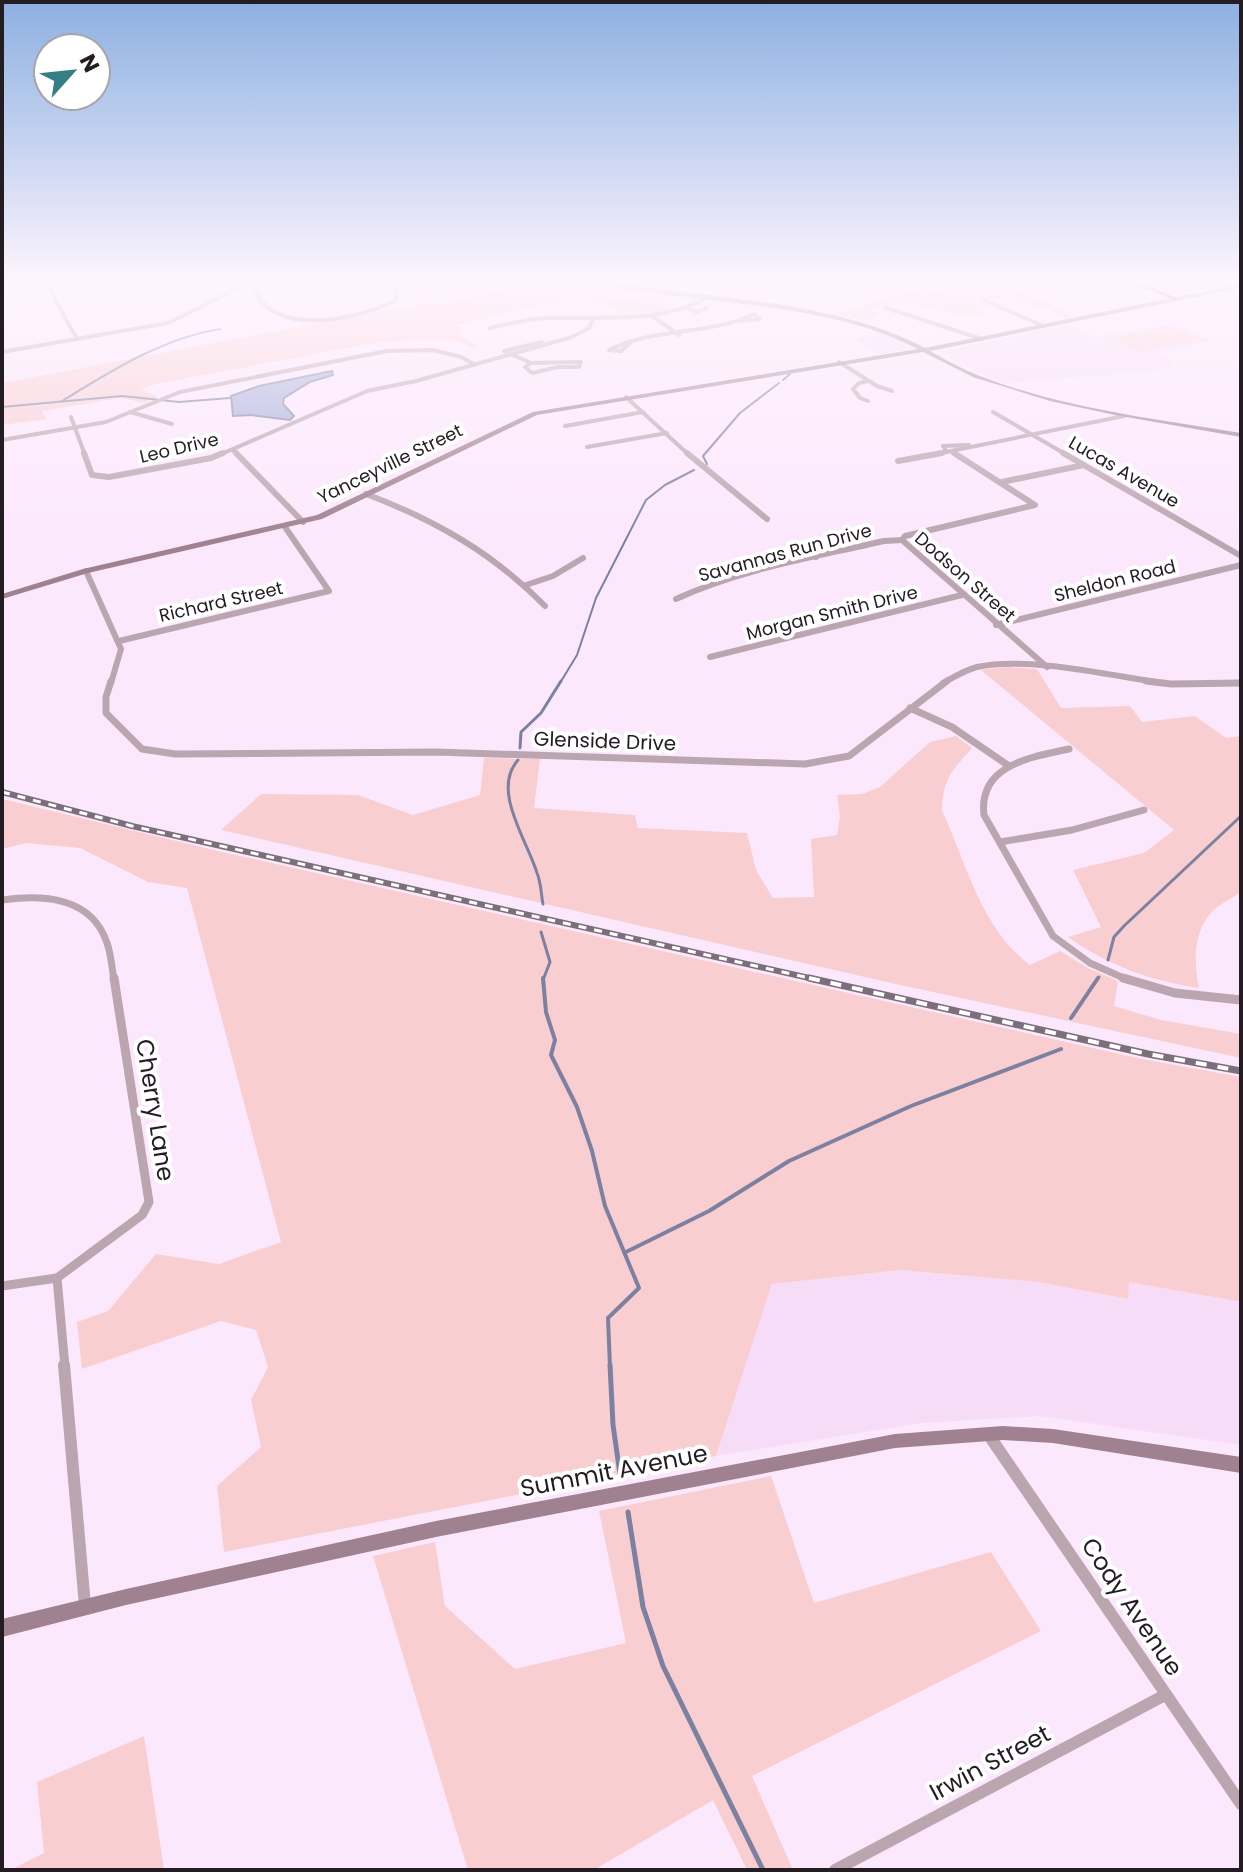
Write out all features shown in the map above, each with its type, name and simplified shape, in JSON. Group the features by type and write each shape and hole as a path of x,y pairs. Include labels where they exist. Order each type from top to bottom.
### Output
{"main road":[{"name":"Yanceyville Street","path":"2,597 86,571 303,522 518,418 812,366"},
{"path":"960,366 986,380 1124,416 1241,435"},
{"name":"Summit Avenue","path":"2,1628 85,1606 436,1529 895,1441 987,1434 1053,1436 1241,1465"}],"street":[{"path":"2,440 75,429 180,392 309,366"},
{"name":"Leo Drive","path":"71,417 90,472 98,477 211,458 354,395 465,366"},
{"path":"526,366 532,373 551,366"},
{"path":"845,366 892,391"},
{"path":"867,379 853,389 860,398 868,401"},
{"path":"626,397 767,519"},
{"path":"129,412 172,424"},
{"path":"565,426 643,412"},
{"name":"Lucas Avenue","path":"993,412 1241,556"},
{"path":"949,451 943,446 956,443 973,447 1124,416"},
{"path":"587,447 667,433"},
{"path":"232,450 245,459 303,522"},
{"path":"898,461 949,451"},
{"name":"Dodson Street","path":"949,451 1033,502 1034,507 905,536 902,540 1047,667"},
{"path":"1001,482 1084,465"},
{"path":"366,494 407,509 469,539 526,585 545,606"},
{"name":"Richard Street","path":"119,641 329,591 285,527"},
{"name":"Savannas Run Drive","path":"676,599 702,587 816,557 902,540"},
{"path":"802,544 816,557"},
{"path":"526,585 553,576 583,558"},
{"name":"Sheldon Road","path":"996,625 1241,565"},
{"path":"86,571 119,641"},
{"name":"Morgan Smith Drive","path":"710,657 962,595"},
{"name":"Glenside Drive","path":"119,641 121,657 105,697 106,713 142,749 175,754 439,752 805,764 849,756 940,684 973,668 992,665 1047,667 1171,684 1241,683"},
{"path":"910,708 952,727 1009,766"},
{"path":"1069,749 1027,758 1009,766 996,776 983,796 984,818 1013,861 1045,929 1071,952 1115,974 1189,995 1241,1000"},
{"path":"1000,842 1072,830 1144,810"},
{"name":"Cherry Lane","path":"2,900 51,898 75,904 101,924 108,944 147,1182 149,1202 142,1215 57,1278"},
{"path":"2,1286 57,1278 85,1606"},
{"name":"Cody Avenue","path":"987,1434 1241,1804"},
{"name":"Irwin Street","path":"835,1870 1165,1695"}],"shaded area":[{"path":"90,366 250,366 141,389 158,397 145,403 121,398 42,411 46,419 2,425 2,383"},
{"path":"968,366 1164,366 1157,371 1007,383"},
{"path":"1007,667 1037,669 1061,708 1130,706 1142,722 1195,716 1226,738 1241,736 1241,892 1213,911 1200,931 1196,959 1199,988 1130,970 1098,956 1068,937 1101,927 1073,870 1144,853 1174,830 981,670"},
{"path":"956,736 972,748 950,776 944,790 942,810 987,915 1013,950 1030,965 1060,951 1118,981 1114,1006 1161,1020 1241,1034 1241,1058 900,985 221,830 261,794 358,795 413,815 480,795 484,758 540,759 534,808 635,815 638,828 747,833 756,870 773,898 814,897 811,839 837,835 840,817 837,795 862,794 880,787 930,742"},
{"path":"2,799 218,851 1142,1059 1241,1077 1241,1302 1129,1282 1128,1299 1038,1282 900,1270 772,1284 716,1456 224,1552 217,1486 261,1447 251,1400 268,1367 256,1330 221,1321 82,1369 77,1322 108,1311 156,1254 219,1264 281,1242 187,888 148,882 80,848 26,843 2,849"},
{"path":"900,1270 1038,1282 1127,1299 1129,1282 1241,1302 1241,1445 1040,1416 921,1423 716,1456 772,1284"},
{"path":"771,1476 814,1603 991,1552 1041,1631 752,1776 793,1870 747,1870 713,1800 594,1870 468,1870 373,1556 435,1542 445,1606 515,1669 626,1643 599,1511"},
{"path":"144,1736 164,1870 10,1870 44,1853 37,1782"}],"water":[{"path":"332,371 333,375 310,382 284,398 283,404 294,416 290,420 233,416 231,396 259,386"}],"waterway":[{"path":"62,401 119,366"},
{"path":"783,380 790,374"},
{"path":"707,464 703,456 740,413 779,383"},
{"path":"2,407 122,396 179,402 230,398"},
{"path":"560,683 577,655 596,598 646,500 665,485 694,470"},
{"path":"520,748 521,732 541,713 561,681"},
{"path":"518,760 508,786 510,800 538,877 543,904"},
{"path":"1108,960 1114,937 1124,926 1241,816"},
{"path":"541,932 550,962 543,980"},
{"path":"1071,1018 1098,978"},
{"path":"543,980 546,1012 555,1040 551,1055 577,1107 592,1151 605,1206 639,1288 608,1318 610,1367"},
{"path":"626,1252 709,1211 789,1161 911,1106 1061,1049"},
{"path":"610,1365 613,1425 620,1474"},
{"path":"628,1512 643,1607 663,1666 763,1870"}],"railway":[{"path":"2,792 132,826 818,980"},
{"path":"809,978 1148,1054 1241,1071"}]}
